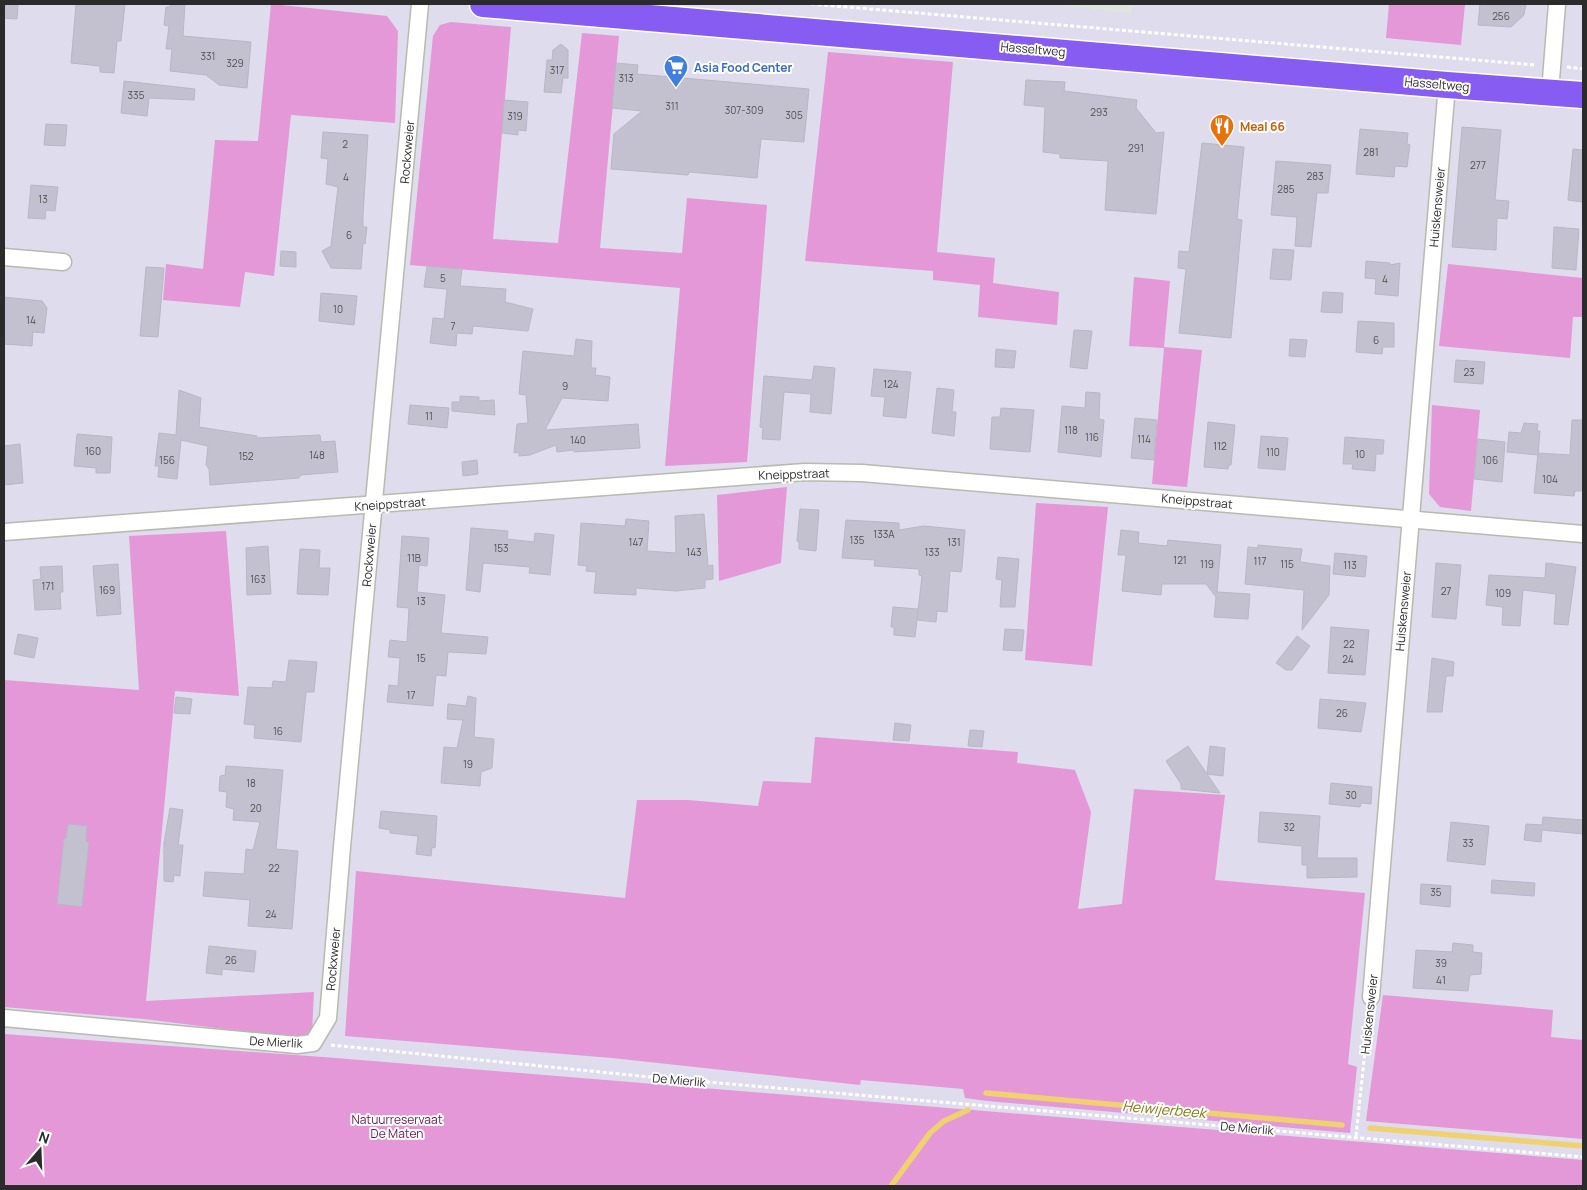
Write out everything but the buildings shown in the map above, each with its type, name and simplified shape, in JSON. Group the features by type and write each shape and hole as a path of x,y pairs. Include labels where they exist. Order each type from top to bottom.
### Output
{"main road":[{"name":"Hasseltweg","path":"483,4 1447,85 1583,94"}],"street":[{"name":"Rockxweier","path":"313,1043 328,1018 420,4"},
{"path":"1550,92 1557,4"},
{"name":"Huiskensweier","path":"1371,997 1447,85"},
{"path":"4,257 63,262"},
{"name":"Kneippstraat","path":"4,532 804,472 882,475 1583,534"},
{"name":"De Mierlik","path":"4,1018 296,1045 313,1043"}],"path":[{"path":"811,4 1536,65"},
{"path":"1569,68 1583,69"},
{"name":"Huiskensweier","path":"1356,1136 1371,997"},
{"name":"De Mierlik","path":"313,1043 660,1078 1356,1136 1583,1157"}],"shaded area":[{"path":"1044,4 1132,4 1131,13"}],"green space":[{"path":"271,4 387,16 398,31 395,123 291,115 274,276 245,272 240,307 163,300 166,264 203,269 215,140 258,141"},
{"path":"1389,4 1465,4 1461,45 1386,38"},
{"path":"451,22 511,27 493,239 558,243 582,33 619,36 600,248 682,253 687,198 767,205 747,462 665,466 680,288 410,265 433,36 440,25"},
{"path":"828,52 953,62 937,252 995,258 993,283 1059,292 1057,325 978,317 980,285 933,280 933,271 805,261"},
{"path":"1448,264 1583,278 1583,317 1573,317 1570,358 1439,346"},
{"path":"1134,277 1170,281 1164,347 1202,350 1187,487 1152,484 1164,348 1129,346"},
{"path":"1432,405 1480,410 1471,511 1440,507 1429,494"},
{"path":"787,487 781,563 719,581 717,495"},
{"path":"1036,503 1108,507 1092,666 1025,660"},
{"path":"226,531 239,696 175,691 146,1001 314,992 312,1033 296,1038 144,1019 4,1007 4,680 139,690 129,536"},
{"path":"815,737 1018,752 1017,763 1075,770 1091,812 1078,909 1122,904 1134,789 1225,795 1215,880 1365,893 1348,1064 1357,1067 1350,1133 987,1101 965,1098 963,1089 861,1080 860,1085 612,1058 345,1036 356,871 625,898 637,800 688,800 758,806 763,781 811,783"},
{"path":"1383,995 1553,1010 1551,1037 1583,1040 1583,1139 1366,1121"},
{"name":"Natuurreservaat De Maten","path":"4,1034 336,1058 1583,1160 1583,1186 4,1186"}],"waterway":[{"name":"Heiwijerbeek","path":"986,1093 1342,1125"},
{"name":"Heiwijerbeek","path":"891,1186 930,1133 944,1121 968,1110"},
{"name":"Heiwijerbeek","path":"1370,1128 1583,1146"}],"place":[{"name":"Asia Food Center","path":"676,88"},
{"name":"Meal 66","path":"1222,147"}]}
